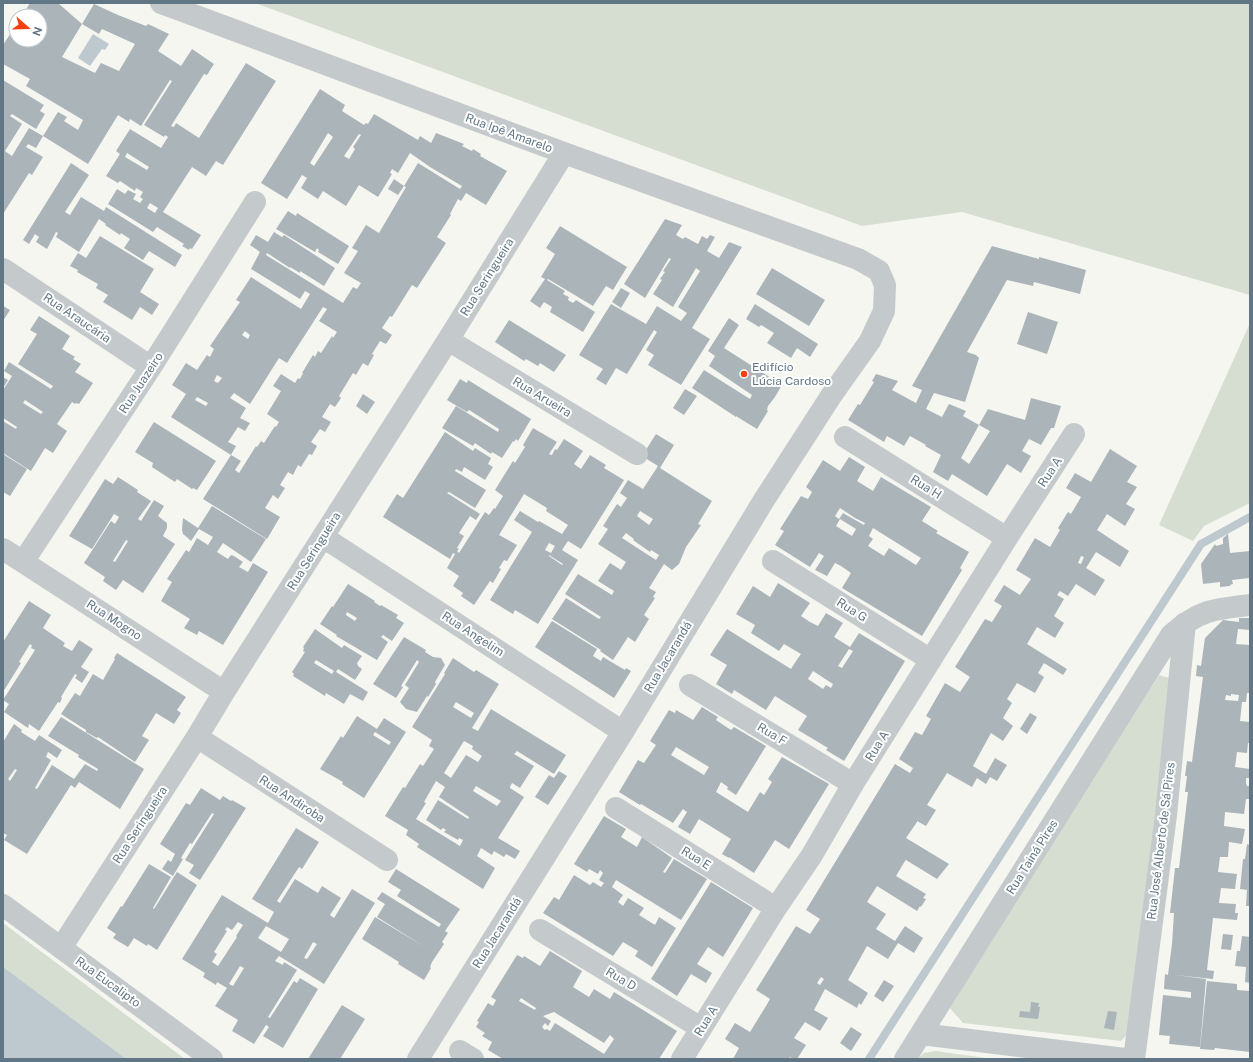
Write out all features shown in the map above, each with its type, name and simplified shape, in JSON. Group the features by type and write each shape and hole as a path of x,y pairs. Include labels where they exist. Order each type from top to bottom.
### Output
{"street":[{"name":"Rua Ipê Amarelo","path":"161,3 564,153 858,259"},
{"name":"Rua Seringueira","path":"61,948 197,737 224,692 448,340 564,153"},
{"name":"Rua Juazeiro","path":"23,562 151,367 256,202"},
{"name":"Rua Jacarandá","path":"418,1059 623,732 764,500 831,396 870,341 884,311 885,285 879,271 858,259"},
{"name":"Rua Araucária","path":"3,270 151,367"},
{"name":"Rua Arueira","path":"448,340 637,454"},
{"name":"Rua A","path":"682,1059 776,908 812,855 853,784 1074,434"},
{"name":"Rua H","path":"845,437 1007,538"},
{"name":"Rua Angelim","path":"323,537 623,732"},
{"name":"Rua Mogno","path":"3,549 224,692"},
{"name":"Rua G","path":"772,561 931,660"},
{"path":"1185,623 1202,614 1217,609 1250,606"},
{"name":"Rua Tainá Pires","path":"905,1059 1158,655 1171,635 1185,623"},
{"name":"Rua José Alberto de Sá Pires","path":"1134,1059 1166,815 1185,623"},
{"name":"Rua F","path":"690,685 853,784"},
{"name":"Rua Andiroba","path":"197,737 387,860"},
{"name":"Rua E","path":"616,808 776,908"},
{"name":"Rua Eucalipto","path":"3,904 212,1059"},
{"name":"Rua D","path":"540,930 701,1028"},
{"path":"921,1034 1125,1059"}],"shaded area":[{"path":"255,3 1250,3 1250,295 962,212 862,226"},
{"path":"93,34 109,44 105,50 102,49 90,66 78,58"},
{"path":"1250,323 1250,503 1204,526 1193,541 1159,525"},
{"path":"1159,675 1170,678 1136,1025 1121,1041 963,1023 949,1007"},
{"path":"3,923 185,1059 3,1059"},
{"path":"3,967 126,1059 3,1059"},
{"path":"936,1051 993,1059 917,1059 924,1053"}],"building":[{"path":"30,3 58,3 82,24 94,4 146,26 148,24 169,34 158,51 181,66 192,49 214,64 207,75 204,74 171,126 174,127 176,123 199,138 246,63 276,81 223,165 216,161 206,176 192,167 163,212 201,235 192,249 190,248 189,250 182,246 184,244 157,227 153,232 108,204 117,189 125,194 128,190 136,194 133,199 140,203 143,199 140,197 143,192 136,188 135,191 120,181 118,183 106,176 120,154 116,151 130,129 161,148 168,137 165,135 164,137 144,125 172,81 170,80 141,126 130,119 129,122 118,115 88,164 43,136 58,112 67,117 64,121 78,130 83,120 26,86 30,79 3,64 3,45 8,37 8,48 48,48 48,8 27,8","holes":["82,24 99,34 102,29 135,44 119,71 101,63 95,73 62,57","127,153 149,167 147,170 125,157","150,203 158,208 155,213 147,208"]},
{"path":"3,80 44,105 40,111 45,114 36,129 12,114 10,116 22,124 5,151 12,156 29,128 43,136 36,148 28,144 26,147 43,157 32,175 29,173 3,214"},
{"path":"320,89 345,105 342,111 364,125 366,123 368,124 374,114 418,140 420,136 431,143 436,133 464,144 462,146 472,151 473,149 481,154 480,156 507,171 486,205 466,193 461,201 458,199 450,214 451,215 437,237 446,243 417,288 412,285 392,317 390,316 382,328 392,335 386,344 380,341 372,354 374,355 368,366 363,363 356,375 353,373 339,396 341,398 335,407 330,404 322,417 331,422 325,432 320,429 311,442 317,446 312,455 309,454 301,467 298,465 293,475 288,472 280,485 285,488 278,499 273,495 265,508 280,517 267,539 203,499 231,455 171,417 186,394 172,385 186,363 197,370 207,355 210,357 214,349 210,346 240,302 236,300 251,277 301,309 310,294 305,291 300,299 251,269 260,252 250,245 256,235 268,242 274,232 282,237 284,235 335,268 324,286 300,271 300,273 290,268 267,253 266,255 343,303 353,287 357,289 361,283 344,273 358,251 352,248 366,225 379,233 418,163 460,189 462,186 410,153 398,173 392,169 390,173 392,174 378,197 359,185 346,206 323,191 318,199 301,188 307,178 302,175 287,199 261,183","holes":["328,133 333,137 314,166 310,163","359,134 361,135 353,147 355,149 349,159 344,156","323,307 327,309 319,321 337,332 333,338 332,336 321,353 318,351 315,357 313,355 300,379 298,378 295,383 281,374 273,386 281,391 267,414 279,422 264,443 261,441 257,447 256,446 239,473 235,470 241,461 231,455 236,446 228,442 238,427 245,431 250,423 240,418 246,408 230,398 234,393 250,404 279,358 287,363","245,331 250,335 248,339 242,335","217,375 222,378 218,383 214,381","197,397 208,403 206,406 195,400"]},
{"path":"71,163 89,175 65,212 70,215 81,197 104,211 106,207 182,255 175,267 149,251 143,260 124,248 130,239 121,233 120,235 99,219 79,252 56,237 58,233 56,232 47,249 36,242 39,237 35,234 29,244 23,240"},
{"path":"394,179 404,186 398,195 388,189"},
{"path":"288,211 296,216 297,213 349,246 338,264 318,252 319,250 317,248 315,252 276,229"},
{"path":"665,219 682,225 676,235 683,239 685,237 698,244 702,236 707,239 710,235 715,237 707,251 719,258 729,242 742,247 692,328 710,339 681,385 648,365 654,355 646,350 657,332 654,330 627,374 616,368 606,385 596,379 603,369 579,355 611,304 646,324 657,306 681,321 687,313 678,307 700,271 696,268 673,307 653,294 662,280 660,279 665,272 663,271 671,259 669,258 645,298 624,284"},
{"path":"560,226 627,267 613,290 606,286 593,306 548,279 547,280 565,291 563,294 569,297 568,300 573,303 576,300 595,312 583,332 550,312 552,307 544,302 540,308 530,301 545,279 541,277 555,254 546,248"},
{"path":"100,236 154,269 140,292 159,304 152,315 140,307 132,320 103,302 108,295 96,288 98,284 77,272 78,270 70,266 78,253 86,258"},
{"path":"992,246 1086,270 1080,294 1034,282 1033,286 1007,280 967,352 976,355 979,358 965,402 934,393 926,409 942,417 949,404 966,411 963,416 979,425 988,409 1025,420 1031,398 1061,406 1054,428 1051,428 1041,445 1029,439 1022,451 1031,456 1021,473 1007,464 987,496 952,474 948,481 933,472 941,455 910,436 904,446 887,436 884,442 848,420 858,404 860,405 874,382 872,381 876,374 898,381 892,390 916,403 922,390 912,386","holes":["979,425 990,431 969,464 961,458"]},
{"path":"772,268 825,300 809,326 756,294"},
{"path":"621,288 630,293 621,308 612,302"},
{"path":"755,304 818,344 810,357 797,348 791,358 767,343 774,333 761,325 759,327 746,319"},
{"path":"3,306 10,310 3,321"},
{"path":"1028,312 1058,322 1047,354 1017,344"},
{"path":"39,316 70,336 62,349 75,357 73,359 81,364 75,372 93,383 79,404 72,402 57,424 67,431 53,453 45,448 31,471 3,453 3,421 16,429 17,427 3,418 3,390 12,376 4,371 9,362 51,389 53,386 18,364 37,334 30,330","holes":["25,400 43,412 41,414 23,403"]},
{"path":"729,318 739,325 724,348 782,385 768,406 768,411 757,429 692,388 704,370 750,399 752,395 709,366 715,356 708,351"},
{"path":"509,320 566,355 554,372 540,363 538,366 526,359 524,361 495,342"},
{"path":"3,377 8,380 3,388"},
{"path":"460,379 467,383 468,380 531,419 518,441 516,439 514,442 513,441 502,458 492,452 491,454 475,443 473,446 442,428 456,406 498,432 499,429 469,410 467,412 447,400"},
{"path":"685,389 697,396 684,415 673,408"},
{"path":"363,394 375,402 367,414 356,406"},
{"path":"154,422 216,461 197,490 192,489 177,479 175,482 152,467 153,463 135,452"},
{"path":"533,428 557,442 549,454 552,455 555,449 557,450 564,439 583,451 574,464 581,469 590,455 606,465 604,468 624,480 581,549 568,541 562,550 578,560 538,624 515,610 513,614 490,600 532,532 514,520 520,511 562,534 568,525 546,511 547,508 524,494 499,535 517,545 507,561 504,560 493,583 490,581 474,605 461,596 463,593 453,586 459,576 447,568 455,554 453,553 450,559 383,517 397,494 403,498 445,432 473,451 475,448 491,458 488,464 493,467 485,480 464,467 462,472 456,469 455,471 486,490 475,508 449,492 447,493 480,514 476,520 470,516 459,533 464,536 457,548 459,549 457,551 459,553 485,512 489,515 494,508 495,509 503,496 495,490 513,461 515,463 525,447 523,445","holes":["549,543 555,546 551,553 545,550","549,555 563,564 562,565"]},
{"path":"656,434 674,445 660,468 712,501 698,524 701,525 686,547 679,564 672,570 664,564 649,588 656,592 653,597 655,598 644,615 649,619 635,642 628,637 613,660 600,651 601,650 552,619 566,598 599,619 601,617 565,594 578,574 612,595 614,591 598,581 610,563 621,570 626,562 598,544 608,529 603,526 617,504 621,507 627,498 620,493 628,480 643,489 658,466 642,456","holes":["640,511 653,519 649,525 637,516","626,533 650,552 651,550 659,555 656,560 622,538"]},
{"path":"1110,449 1137,466 1127,482 1137,487 1126,504 1135,509 1125,526 1107,514 1097,530 1129,551 1120,567 1096,552 1086,568 1105,580 1095,596 1076,584 1068,596 1060,591 1057,595 1064,599 1054,616 1064,623 1055,638 1037,627 1027,644 1067,669 1063,675 1044,663 1038,673 1044,677 1035,693 1017,683 1007,699 1012,703 1003,718 1013,726 1003,741 991,733 973,766 986,774 995,758 1007,765 997,781 990,777 986,784 977,778 972,787 947,773 927,805 936,810 926,826 917,821 906,838 949,864 937,879 906,860 905,861 896,876 926,894 923,898 926,899 921,907 920,906 917,911 877,886 867,902 886,914 876,929 895,941 905,926 923,938 914,953 898,943 888,959 867,946 848,980 868,993 861,1005 859,1003 857,1008 825,989 814,1010 828,1018 820,1031 805,1022 794,1038 806,1045 797,1059 790,1057 789,1059 733,1059 739,1048 725,1039 735,1023 750,1032 770,999 756,990 796,926 810,934 820,919 806,910 895,764 910,773 913,768 899,759 915,732 922,735 931,719 926,716 945,683 960,692 970,677 955,667 985,619 992,622 1002,606 994,601 1004,585 1020,595 1031,579 1016,570 1035,538 1050,547 1060,530 1058,528 1068,512 1071,514 1081,497 1066,488 1075,473 1091,482","holes":["1081,556 1084,557 1081,564 1078,563","821,977 824,979 820,985 817,983"]},
{"path":"3,454 27,469 10,496 3,492"},
{"path":"849,457 865,467 857,481 873,491 881,477 931,507 922,521 938,531 936,533 969,552 960,568 962,570 922,636 842,588 851,573 841,566 835,563 827,576 815,570 824,556 819,553 810,567 775,545 784,531 780,529 801,496 808,499 812,492 806,487 823,460 840,471","holes":["840,508 865,523 864,525 843,513 839,519 835,516","840,519 856,529 852,536 836,526","873,528 921,558 916,565 889,548 884,556 868,546 873,539 869,536"]},
{"path":"118,477 138,490 137,492 151,501 138,519 141,521 154,500 164,506 158,516 167,523 167,528 163,536 175,544 143,593 123,580 116,590 103,581 105,577 84,563 111,521 115,524 119,517 114,514 92,549 69,536 105,479 113,484","holes":["126,540 128,541 115,562 113,561"]},
{"path":"212,506 266,539 251,562 223,543 217,552 228,559 231,555 234,556 243,562 239,567 248,572 253,563 268,572 223,645 199,631 197,635 184,628 190,619 161,601 172,582 167,579 186,550 189,552 197,538 208,545 213,537 199,529 191,541 183,534 183,518 198,528"},
{"path":"1228,534 1230,553 1250,551 1250,578 1232,580 1233,584 1230,586 1220,587 1220,582 1203,584 1201,564 1215,544 1216,546 1223,544 1223,538"},
{"path":"778,583 810,603 801,616 810,622 818,626 826,613 843,623 834,637 850,647 859,633 905,661 844,761 826,750 828,748 798,730 807,716 775,696 766,710 734,690 732,694 716,684 727,665 710,655 727,629 791,669 801,654 784,644 779,651 751,633 755,625 736,614 753,586 770,597","holes":["849,649 853,651 842,668 838,666","813,671 833,684 831,688 826,685 823,689 808,679"]},
{"path":"348,584 375,601 374,602 380,606 381,605 398,615 396,618 404,623 392,641 383,635 381,637 388,642 377,660 336,636 337,635 320,624 332,606 333,607","holes":["347,612 357,618 355,621 346,615"]},
{"path":"29,601 51,615 43,628 65,643 63,646 72,651 79,640 93,649 81,667 89,672 82,683 75,678 77,675 75,674 61,697 60,703 58,702 39,731 29,724 28,728 4,712 9,704 3,700 35,650 31,648 32,646 30,644 19,662 21,663 3,692 3,642"},
{"path":"1239,618 1250,618 1250,630 1238,629 1236,644 1250,645 1250,693 1247,693 1246,702 1242,702 1240,721 1250,722 1250,743 1248,743 1247,753 1237,752 1235,767 1250,769 1249,778 1246,778 1246,783 1247,786 1250,786 1250,790 1249,799 1246,799 1244,814 1225,812 1224,826 1245,829 1242,844 1229,842 1228,857 1220,857 1218,872 1237,874 1235,889 1221,888 1219,903 1236,904 1235,913 1238,913 1237,920 1213,918 1207,970 1214,971 1213,979 1175,975 1206,979 1200,1047 1169,1044 1170,1036 1159,1035 1163,995 1191,998 1191,992 1164,989 1165,974 1168,975 1172,944 1174,913 1170,913 1175,868 1179,868 1188,792 1185,792 1187,776 1185,776 1187,761 1192,762 1203,677 1196,676 1197,665 1201,666 1205,638 1223,620 1239,622","holes":["1226,695 1239,695 1238,701 1225,700"]},
{"path":"552,621 597,649 593,656 601,661 603,657 625,670 626,668 631,671 614,698 535,647"},
{"path":"315,629 342,648 344,645 362,656 357,663 362,669 355,680 338,669 336,672 368,692 363,701 350,694 344,704 326,693 325,696 293,676 294,674 292,672 305,652 303,651 303,647","holes":["316,660 334,671 332,674 314,663"]},
{"path":"404,637 426,650 425,652 433,657 441,658 445,665 435,682 436,684 417,712 406,709 400,702 409,688 405,685 419,662 417,660 401,686 403,687 396,698 373,684"},
{"path":"117,653 186,697 177,710 181,713 174,724 156,713 142,736 149,740 135,762 98,737 97,738 86,732 86,730 61,714 75,693 80,696 93,674 103,680"},
{"path":"453,658 474,672 476,670 499,684 472,728 478,731 491,709 566,755 554,774 517,751 514,754 534,766 520,788 512,783 510,787 524,797 498,838 520,851 515,859 506,854 504,857 494,851 492,855 481,848 477,856 495,868 483,889 417,847 419,844 406,835 408,830 385,816 403,787 405,788 420,764 423,766 434,749 429,746 432,740 412,727 445,674 444,673","holes":["456,702 474,713 471,718 453,707","464,741 473,746 472,749 482,756 478,762 466,755 451,778 444,773","436,781 445,787 439,797 469,817 468,819 438,800 426,820 441,830 443,828 446,830 444,832 458,840 459,838 463,840 460,846 416,819 426,803 424,802","476,786 501,801 497,806 473,791"]},
{"path":"702,707 718,717 716,720 731,730 734,727 766,746 736,795 727,789 728,787 721,782 716,792 748,812 760,792 764,795 766,792 772,782 768,779 782,757 829,784 789,849 775,840 754,873 722,854 731,839 699,819 690,834 678,827 687,812 683,809 673,823 619,792 638,760 644,763 656,745 650,741 669,710 675,713 676,710 693,720","holes":["676,747 709,767 704,775 671,755"]},
{"path":"1030,713 1037,717 1027,734 1020,729"},
{"path":"357,716 377,729 384,718 406,732 364,798 342,784 343,782 320,769 341,736 343,738","holes":["375,732 391,742 389,745 373,735"]},
{"path":"61,717 144,769 120,809 79,782 75,788 71,785 27,854 4,840 7,835 3,833 3,742 14,724 22,730 21,732 35,741 39,735 62,750 57,758 48,752 46,757 51,760 35,788 37,789 52,765 74,779 85,764 97,771 98,769 78,757 79,755 48,736","holes":["15,769 17,770 10,781 8,779"]},
{"path":"559,771 567,776 548,805 535,797 549,775 554,778"},
{"path":"201,788 220,800 223,796 246,808 200,880 189,873 194,865 185,860 214,814 212,813 192,844 190,843 173,876 162,869 168,860 171,862 175,854 160,844 186,803 190,805"},
{"path":"604,816 626,829 621,837 637,847 642,837 672,858 663,872 665,873 674,859 707,879 681,920 616,880 612,887 623,895 618,902 623,906 628,898 644,908 639,915 655,925 659,917 676,928 652,967 635,956 638,951 623,942 613,956 543,913 554,897 559,900 574,875 590,885 593,882 601,887 604,883 599,880 603,873 600,870 598,874 589,869 587,872 574,864"},
{"path":"296,828 319,842 302,869 299,867 277,901 280,903 295,879 318,893 322,886 341,898 330,915 334,918 352,889 375,903 324,984 279,956 275,961 283,965 284,962 297,970 268,1017 270,1018 294,981 297,983 300,978 318,989 283,1048 263,1036 269,1027 266,1025 254,1044 232,1031 238,1020 215,1006 227,988 217,982 216,985 203,977 205,973 182,959 222,895 268,923 274,912 252,899","holes":["238,922 243,925 218,966 212,962 217,954 214,952 227,931 225,930 227,927 232,930","266,926 289,939 281,952 258,938","313,942 317,944 307,959 304,958","240,966 244,968 233,986 229,984"]},
{"path":"1247,844 1250,845 1250,906 1246,906 1247,890 1240,889 1243,859 1245,859"},
{"path":"149,864 171,877 153,908 154,909 177,872 197,885 157,950 134,938 128,947 113,938 116,934 107,928"},
{"path":"396,869 460,909 445,931 448,933 442,942 444,944 432,962 431,968 424,980 398,964 399,962 362,939 375,917 425,947 377,917 385,904 377,899 382,892 439,927 441,924 397,896 401,890 388,882"},
{"path":"711,882 753,908 723,957 708,947 697,964 712,973 706,983 691,974 677,996 651,979"},
{"path":"1223,934 1233,935 1231,950 1221,949"},
{"path":"1242,936 1250,937 1250,983 1245,982 1246,967 1235,966 1237,951 1240,951"},
{"path":"550,951 582,971 573,987 589,997 594,989 610,999 614,992 677,1031 659,1059 503,1059 488,1050 492,1042 482,1036 485,1033 476,1027 479,1022 477,1021 488,1003 493,1006 496,1000 491,997 517,955 523,958 524,956 540,966","holes":["521,998 536,1008 535,1010 519,1001","554,1012 604,1043 610,1035 614,1039 604,1054 555,1023 550,1031 547,1029 545,1030 542,1027 545,1023 548,1026 551,1021 543,1016"]},
{"path":"884,980 894,986 883,1002 874,996"},
{"path":"1207,981 1237,984 1237,990 1250,991 1250,1052 1215,1048 1214,1050 1200,1049"},
{"path":"1031,1002 1039,1003 1038,1007 1040,1007 1038,1019 1019,1017 1020,1011 1030,1012"},
{"path":"342,1005 365,1019 340,1059 308,1059"},
{"path":"1108,1011 1117,1012 1114,1030 1104,1028"},
{"path":"851,1027 862,1034 851,1051 840,1043"}],"waterway":[{"path":"869,1059 1201,544 1250,517"}],"place":[{"name":"Edifício Lúcia Cardoso","path":"744,374"}]}
